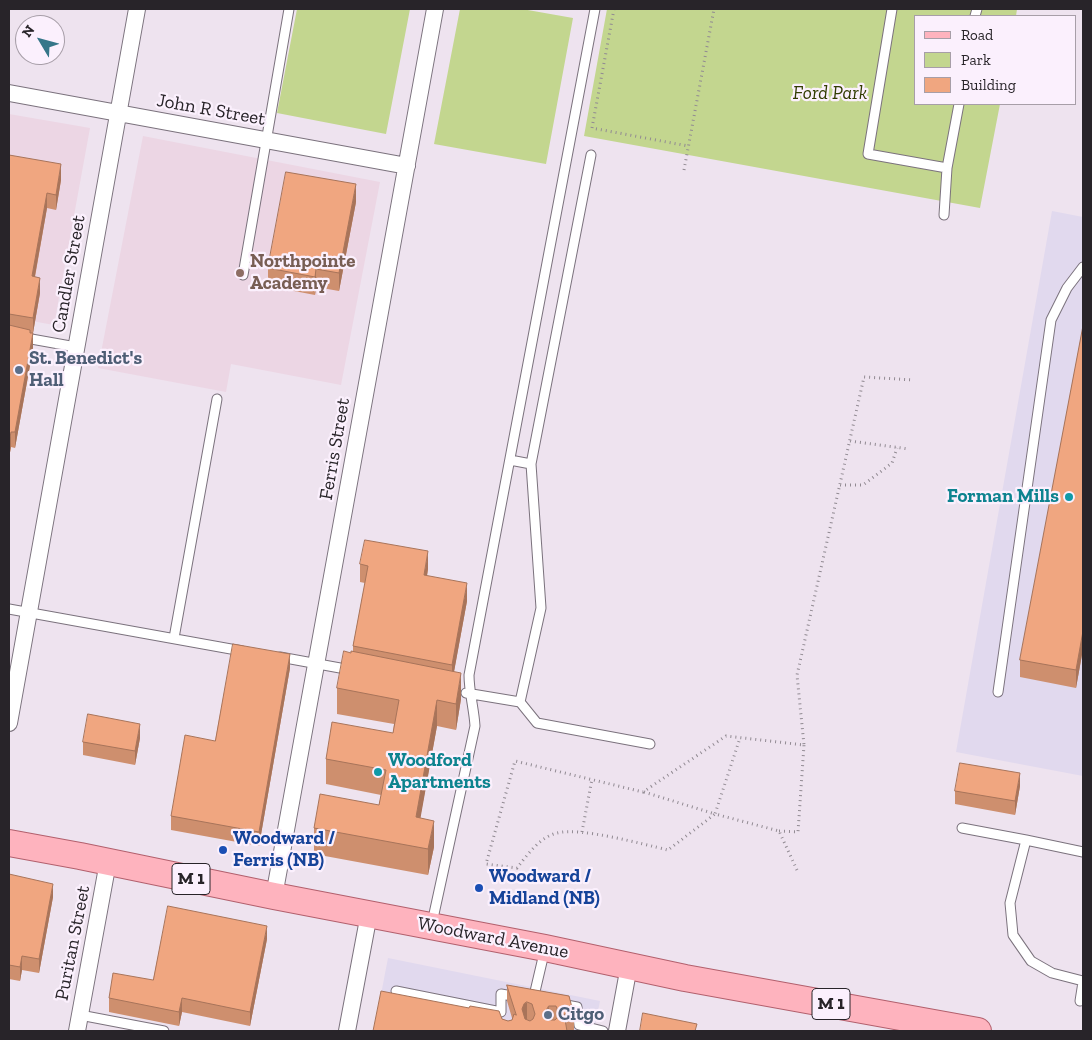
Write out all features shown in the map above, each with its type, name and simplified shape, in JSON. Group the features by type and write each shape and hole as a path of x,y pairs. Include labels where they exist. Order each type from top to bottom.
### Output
{"main road":[{"name":"Woodward Avenue","path":"9,843 545,948 685,978 978,1031"}],"street":[{"name":"Candler Street","path":"9,723 11,697 29,613 137,9"},
{"name":"Ferris Street","path":"274,896 435,9"},
{"name":"John R Street","path":"9,93 407,166"},
{"name":"Puritan Street","path":"77,1031 108,862"},
{"path":"347,1031 369,914"},
{"path":"617,1031 629,966"}],"lane":[{"path":"243,275 289,9"},
{"path":"432,926 475,726 474,710 464,692 469,674 595,9"},
{"path":"892,9 868,154 947,168"},
{"path":"944,215 947,168 959,105"},
{"path":"520,702 541,608 530,464 591,155"},
{"path":"998,692 1051,320 1067,288 1083,267"},
{"path":"9,334 76,347"},
{"path":"174,638 217,399"},
{"path":"510,460 530,464"},
{"path":"9,609 250,652"},
{"path":"269,655 364,673"},
{"path":"464,692 520,702 537,723 650,744"},
{"path":"962,828 1083,852"},
{"path":"1026,840 1010,903 1013,935 1031,961 1052,973 1083,981 1080,1001"},
{"path":"503,1021 501,994 522,1000 536,1000 545,948"},
{"path":"396,991 501,1012"},
{"path":"554,1003 577,1007 579,1028 603,1031"},
{"path":"80,1015 164,1031"}],"path":[{"path":"614,9 592,128 688,146"},
{"path":"684,170 714,9"},
{"path":"740,738 715,814 668,850 575,831 556,833 534,847 517,868 486,864 515,761 643,792 715,814 780,830 798,832 804,745 797,675 864,377 914,380"},
{"path":"850,441 909,449"},
{"path":"840,485 863,485 892,463 897,448"},
{"path":"643,792 726,736 804,745"},
{"path":"582,832 592,779"},
{"path":"780,830 797,870"}],"shaded area":[{"path":"9,114 90,128 54,325 9,317"},
{"name":"Northpointe Academy","path":"143,136 380,182 341,385 231,364 226,392 98,368"},
{"path":"1052,211 1083,217 1083,776 956,752"},
{"path":"388,958 600,1001 594,1031 374,1031"}],"green space":[{"path":"297,9 410,9 386,134 277,113"},
{"path":"460,9 522,9 573,18 546,164 434,144"},
{"name":"Ford Park","path":"607,9 1017,9 1016,15 914,15 914,105 1000,105 980,208 584,136"}],"building":[{"path":"9,155 61,164 56,195 47,193 32,276 40,278 33,318 9,314"},
{"path":"286,172 356,184 339,273 316,269 315,277 268,268"},
{"path":"9,325 30,330 30,333 33,333 15,432 11,432 9,443"},
{"name":"Forman Mills","path":"1083,326 1083,631 1076,670 1020,660"},
{"path":"365,540 428,551 424,575 467,583 452,665 353,646 368,566 360,564"},
{"path":"233,644 290,654 259,832 171,816 185,735 215,741"},
{"path":"344,651 461,673 456,704 437,700 416,817 434,821 428,849 314,828 320,794 379,805 386,770 326,759 332,722 393,733 399,700 337,688"},
{"path":"88,714 140,724 135,751 83,742"},
{"path":"960,763 1020,773 1015,801 955,791"},
{"path":"9,874 53,884 39,959 22,956 20,967 9,965"},
{"path":"168,906 267,926 250,1012 182,998 179,1012 109,998 113,973 153,980"},
{"path":"507,985 569,996 574,1015 564,1014 567,1031 373,1031 381,991 469,1008 470,1006 499,1011 502,1019 508,1021 512,1020 514,1014 516,1015","holes":["527,1002 532,1004 535,1014 530,1021 525,1019 522,1009","549,1006 556,1006 558,1017 555,1020 549,1020 546,1017 546,1011"]},
{"path":"643,1013 697,1024 695,1031 640,1031"}],"place":[{"name":"Northpointe Academy","path":"240,273"},
{"name":"St. Benedict's Hall","path":"19,370"},
{"name":"Forman Mills","path":"1069,497"},
{"name":"Woodford Apartments","path":"378,772"},
{"name":"Woodward / Ferris (NB)","path":"223,850"},
{"name":"Woodward / Midland (NB)","path":"479,888"},
{"name":"Citgo","path":"548,1015"}]}
